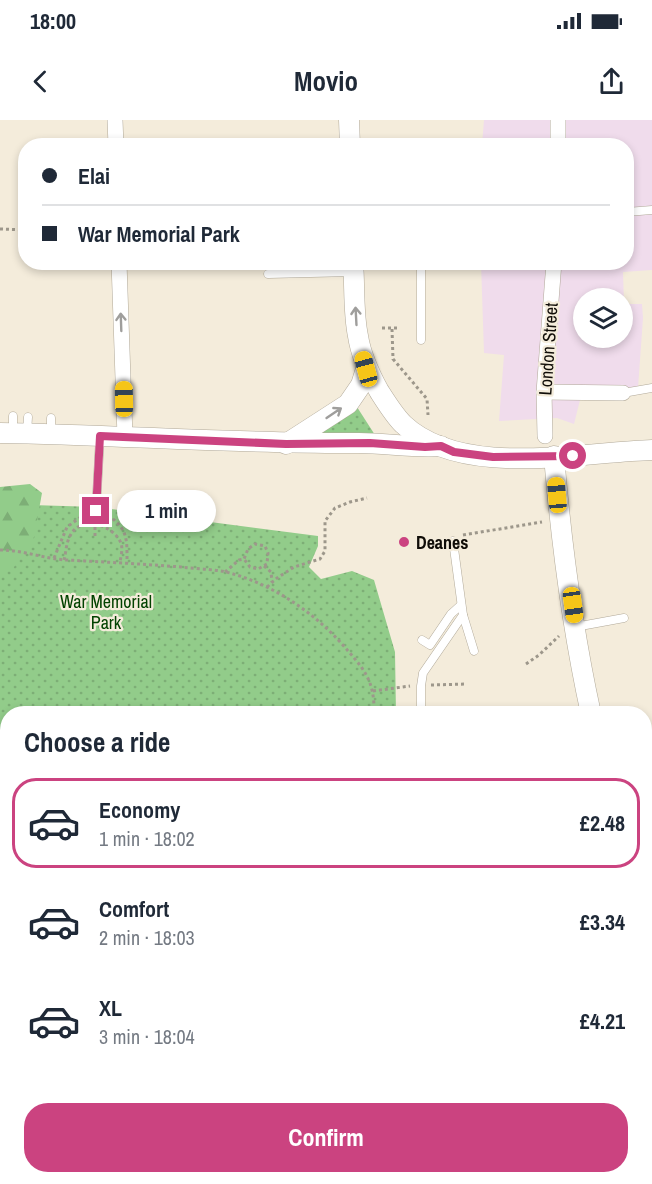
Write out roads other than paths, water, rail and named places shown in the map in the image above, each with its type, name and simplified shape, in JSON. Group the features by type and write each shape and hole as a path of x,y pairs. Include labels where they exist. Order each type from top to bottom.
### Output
{"street":[{"path":"115,120 116,138"},
{"path":"349,120 350,138"},
{"path":"558,120 558,138"},
{"path":"119,270 125,437"},
{"path":"354,270 357,335 366,369 402,423 424,438 454,452 493,457 652,450"},
{"name":"London Street","path":"545,436 544,392 553,270"},
{"path":"286,444 348,404 361,385 366,369"},
{"path":"544,392 623,393"},
{"path":"17,430 51,426 100,436 286,444 376,443 441,446"},
{"path":"554,456 568,631 589,706"}],"lane":[{"path":"634,211 652,210"},
{"path":"268,274 317,270"},
{"path":"421,270 422,340"},
{"path":"623,393 652,388"},
{"path":"96,511 100,436"},
{"path":"453,541 461,605 474,651"},
{"path":"422,640 430,645 451,614 461,605"},
{"path":"421,706 423,674 463,615"},
{"path":"568,631 624,618"}],"place":[{"name":"Deanes","path":"404,542"}],"park label":[{"name":"War Memorial Park","path":"106,611"}]}
